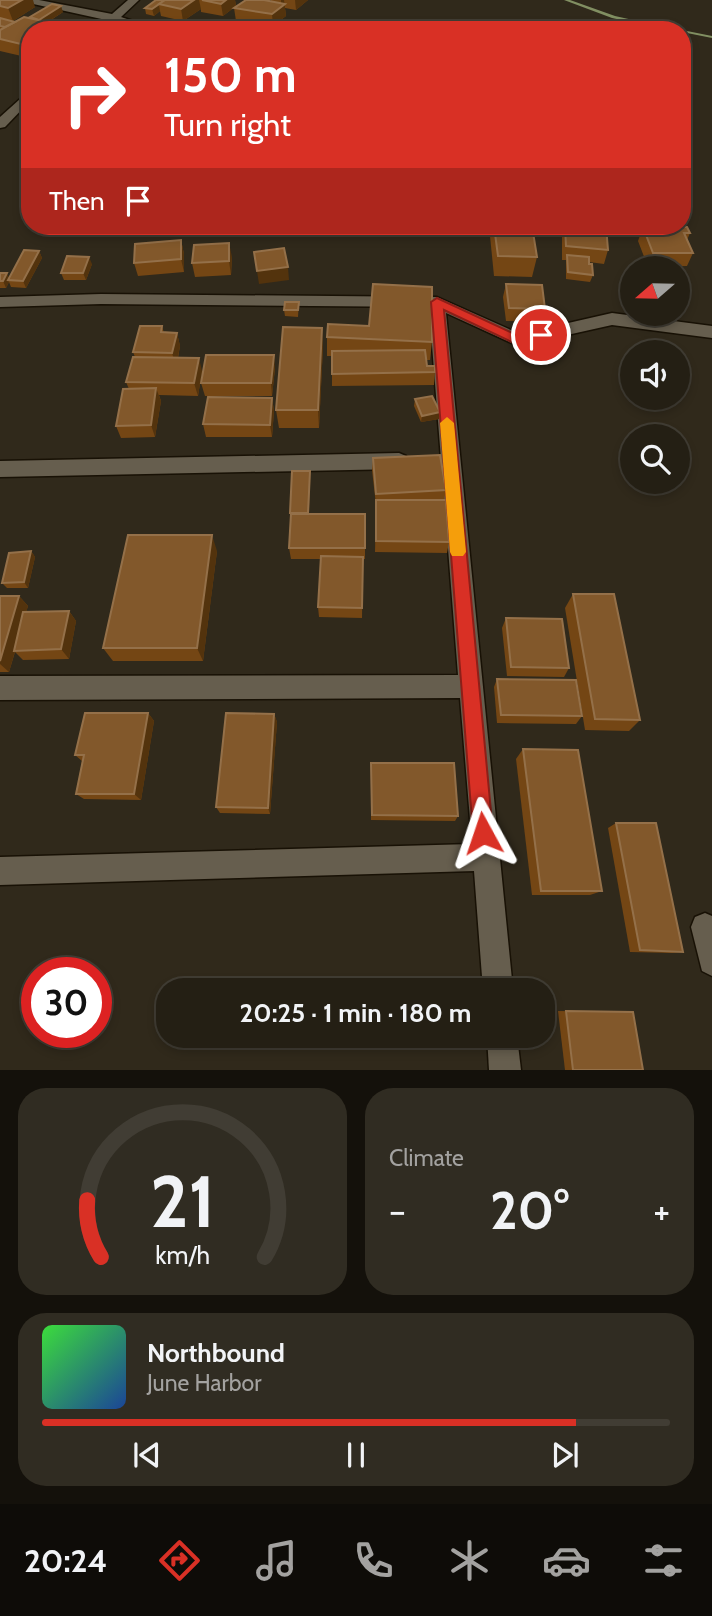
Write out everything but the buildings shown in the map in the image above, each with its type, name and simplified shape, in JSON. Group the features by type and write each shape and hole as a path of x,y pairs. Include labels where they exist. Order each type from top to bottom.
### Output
{"street":[{"path":"20,0 91,12 116,21"},
{"path":"112,20 134,0"},
{"path":"0,124 21,103"},
{"path":"0,302 101,299 437,302 518,340 612,319 712,332"},
{"path":"437,302 436,460 469,686 497,978"},
{"path":"0,469 436,460"},
{"path":"0,688 469,686"},
{"path":"0,871 486,858"},
{"path":"705,927 712,961"},
{"path":"503,1048 505,1070"}],"waterway":[{"path":"566,0 633,21"},
{"path":"691,33 712,37"}],"slow traffic":[{"path":"447,423 458,552"}],"route":[{"path":"483,833 437,302 518,340 541,335"}]}
